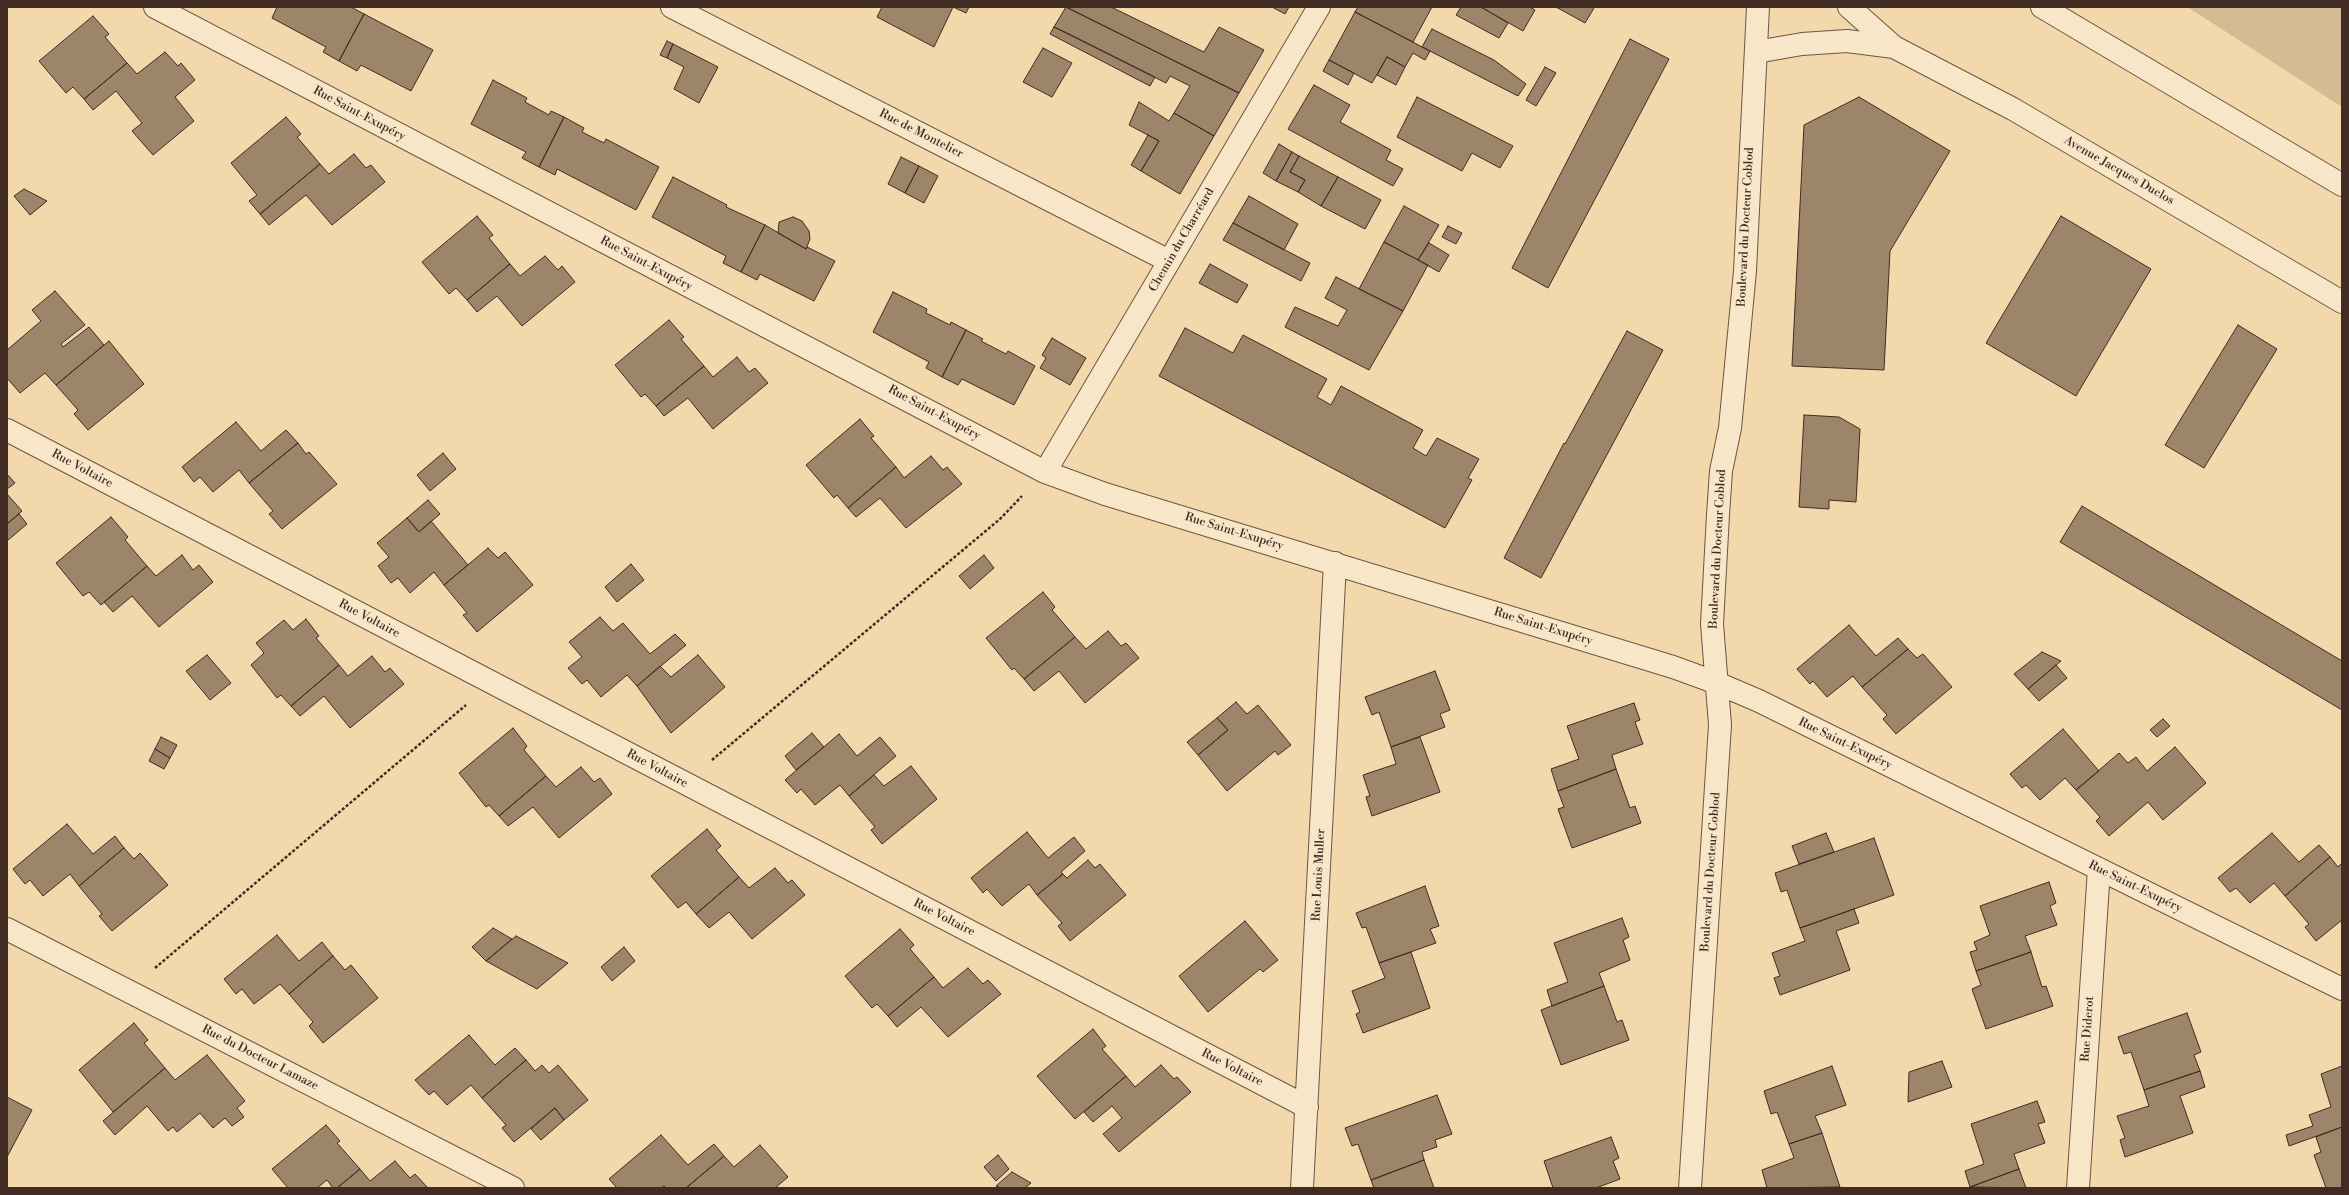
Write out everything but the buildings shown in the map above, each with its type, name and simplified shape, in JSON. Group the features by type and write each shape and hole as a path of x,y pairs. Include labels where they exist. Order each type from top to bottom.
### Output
{"street":[{"name":"Rue Saint-Exupéry","path":"155,7 1045,472 1105,494 1673,667 1717,683 1759,701 2342,990"},
{"name":"Rue de Montelier","path":"672,7 1170,262"},
{"name":"Chemin du Charréard","path":"1045,472 1319,7"},
{"name":"Boulevard du Docteur Coblod","path":"1690,1188 1720,725 1712,624 1718,515 1722,471 1730,428 1745,270 1758,7"},
{"name":"Avenue Jacques Duclos","path":"1849,7 1894,47 2013,109 2342,302"},
{"path":"2042,7 2342,185"},
{"name":"Avenue Jacques Duclos","path":"1756,52 1802,44 1847,41 1894,47"},
{"name":"Rue Voltaire","path":"7,430 1307,1107"},
{"name":"Rue Louis Muller","path":"1302,1188 1335,563"},
{"name":"Rue Diderot","path":"2078,1188 2099,869"},
{"name":"Rue du Docteur Lamaze","path":"10,937 128,991 513,1188"}],"path":[{"path":"684,783 1000,519 1045,472"},
{"path":"128,991 492,683"}],"shaded area":[{"path":"2187,7 2342,7 2342,107 2200,15"}]}
